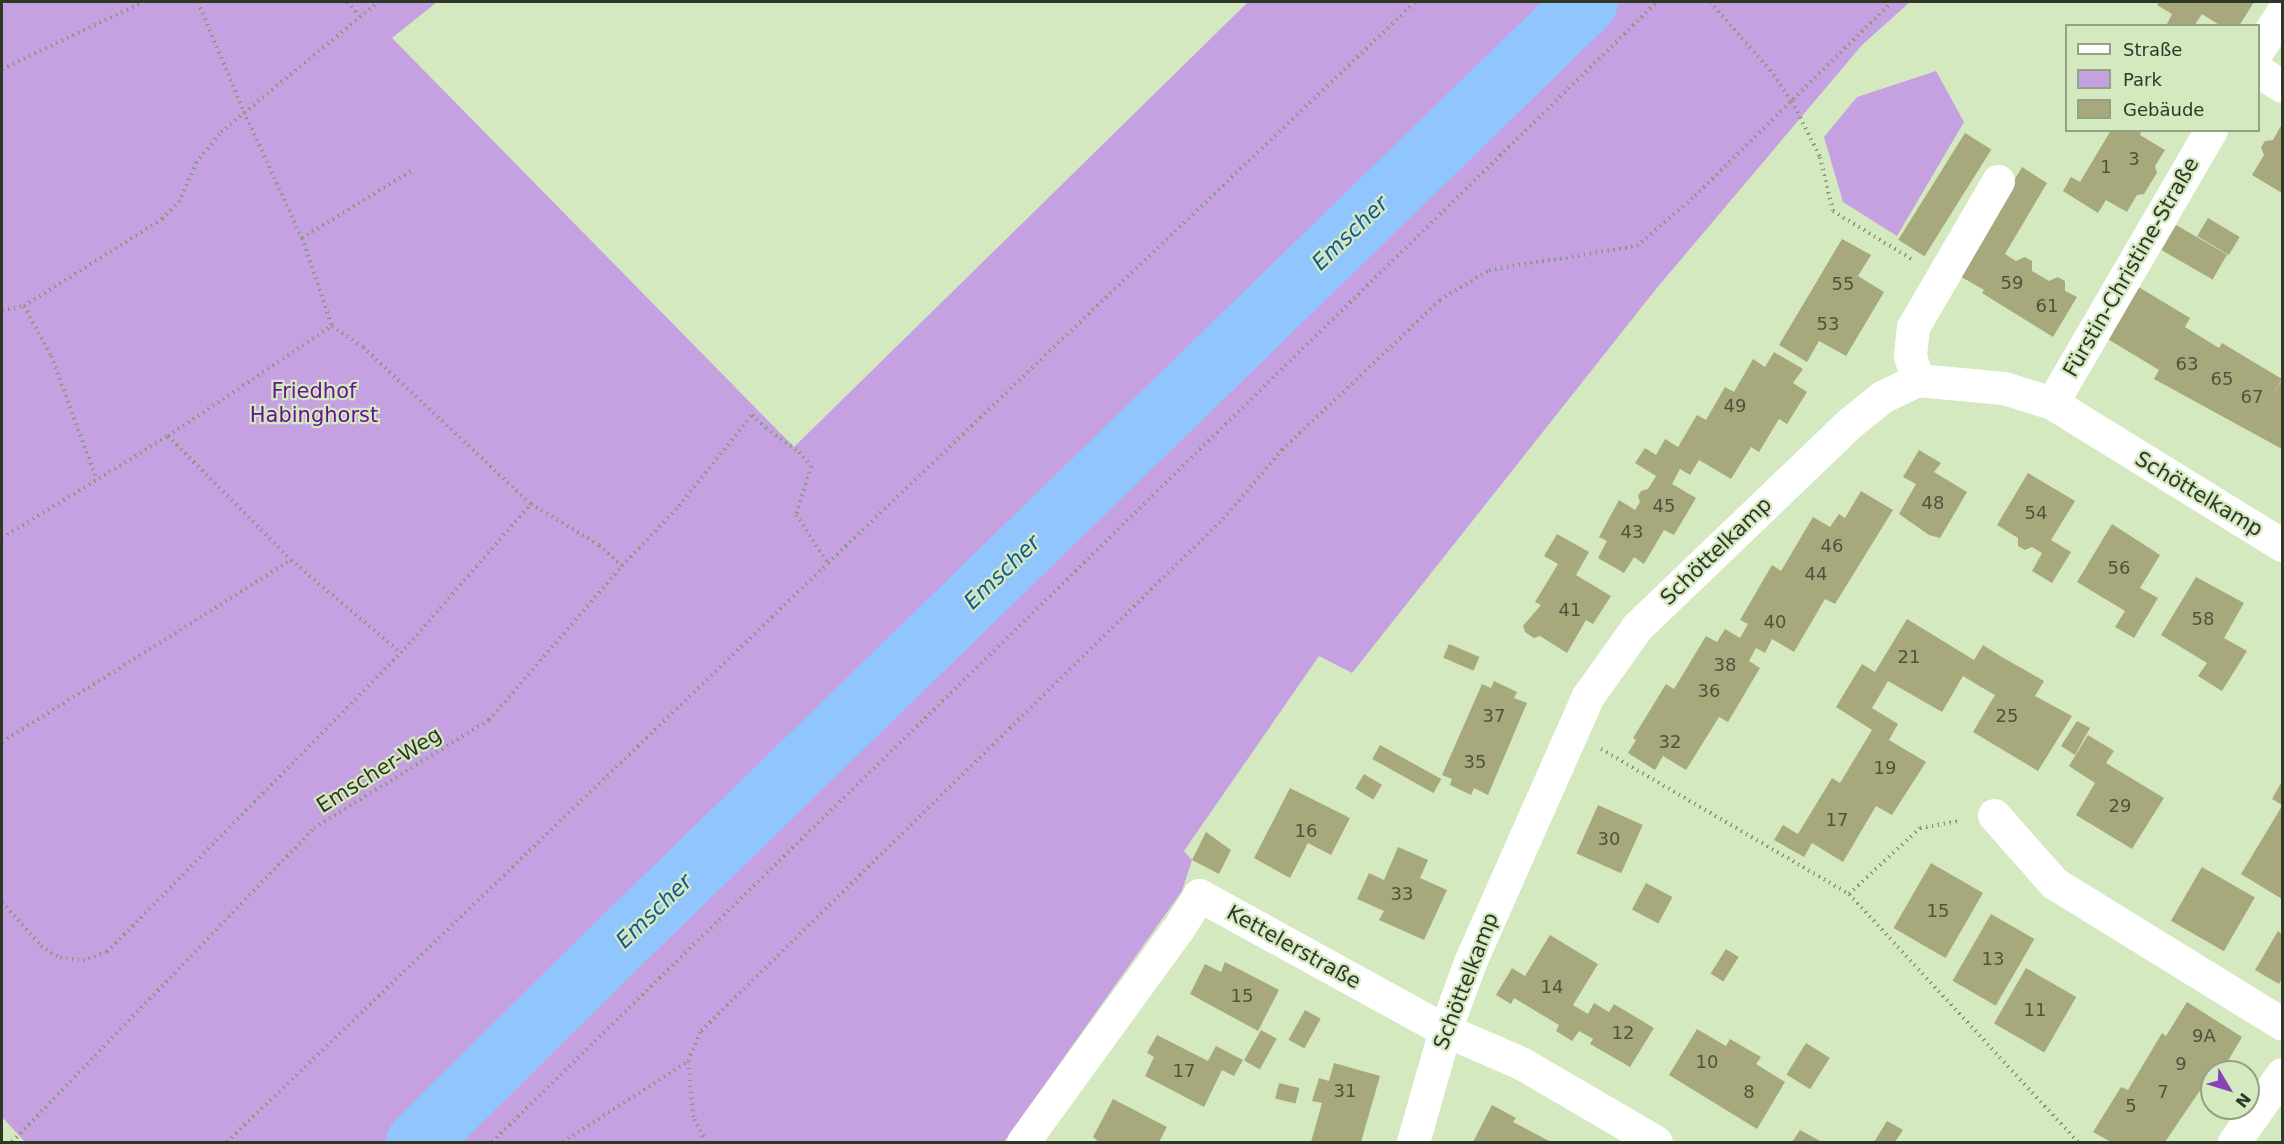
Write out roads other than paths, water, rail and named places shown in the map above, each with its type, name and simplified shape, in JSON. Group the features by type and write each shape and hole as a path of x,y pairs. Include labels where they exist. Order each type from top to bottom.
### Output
{"street":[{"path":"2260,48 2283,13"},
{"path":"2260,72 2283,86"},
{"name":"Fürstin-Christine-Straße","path":"2052,403 2210,132"},
{"path":"1917,380 1910,356 1913,327 1998,181"},
{"name":"Schöttelkamp","path":"1413,1143 1445,1030 1470,962 1588,696 1637,627 1851,422 1882,397 1917,380 2004,388 2052,403 2283,545"},
{"path":"1994,815 2054,883 2283,1024"},
{"name":"Kettelerstraße","path":"1023,1143 1178,929 1199,895 1445,1030 1521,1063 1656,1143"},
{"path":"2234,1143 2283,1074"}],"waterway":[{"name":"Emscher","path":"417,1142 611,950 1586,2"}],"park label":[{"name":"Friedhof Habinghorst","path":"314,403"}]}
